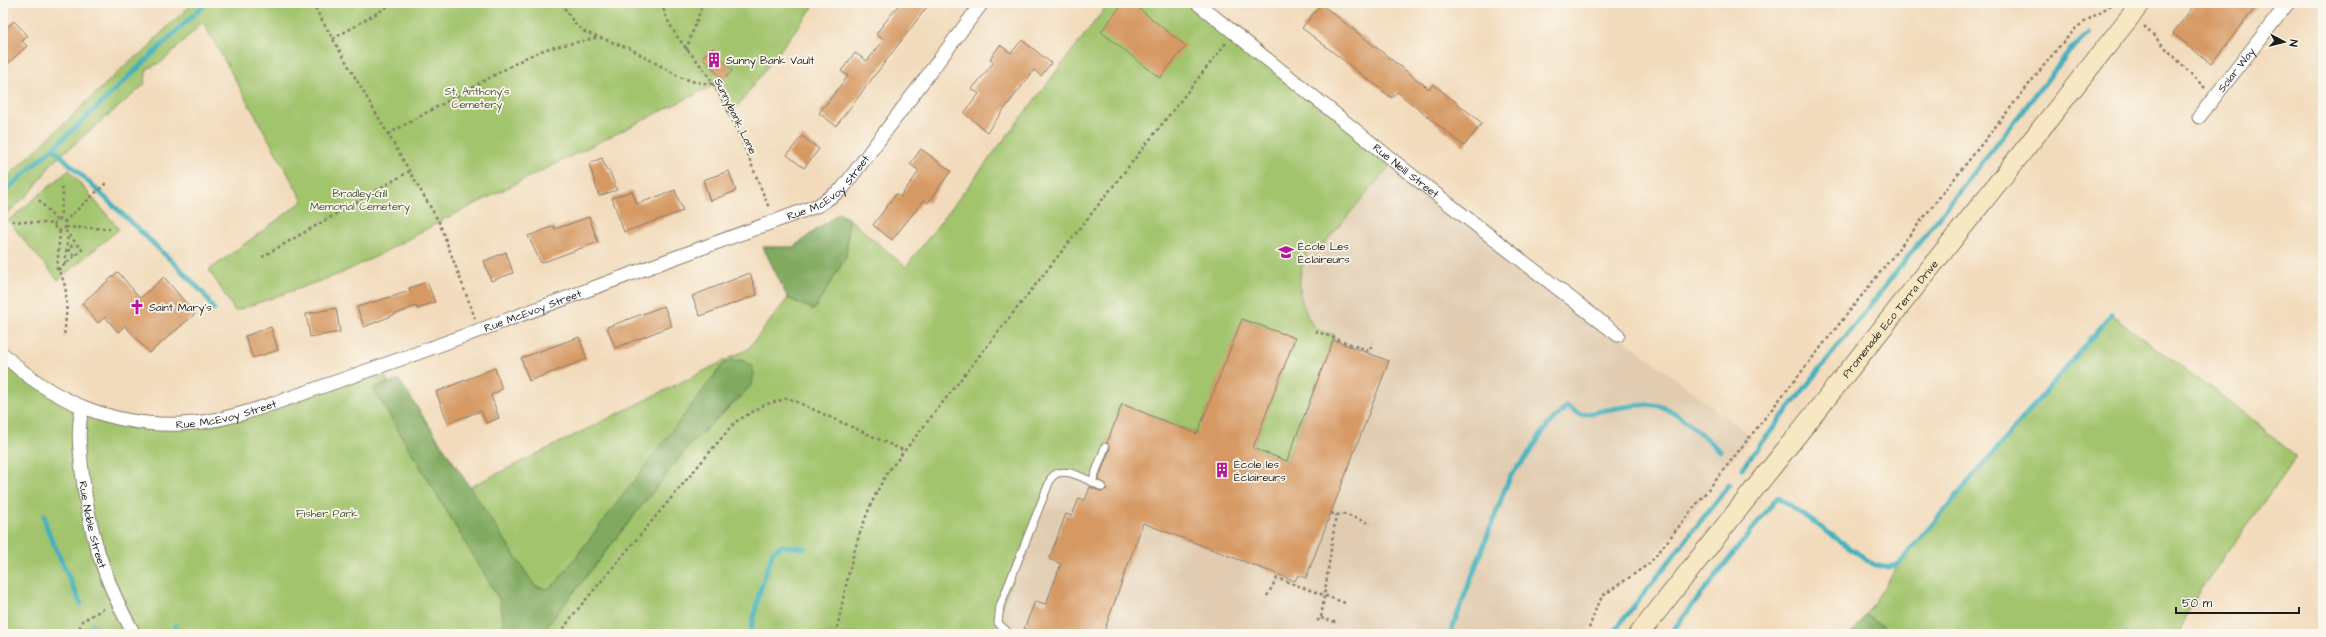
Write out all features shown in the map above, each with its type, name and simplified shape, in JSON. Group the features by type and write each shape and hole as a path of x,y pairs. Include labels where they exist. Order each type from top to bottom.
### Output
{"street":[{"name":"Rue McEvoy Street","path":"3,354 42,385 82,408 106,416 143,422 180,424 213,421 243,414 479,330 818,205 842,189 982,3"},
{"name":"Rue Neill Street","path":"1197,3 1405,170 1618,335"},
{"name":"Solar Way","path":"2199,117 2288,3"},
{"name":"Promenade Eco Terra Drive","path":"1639,634 2136,9"},
{"name":"Rue Noble Street","path":"82,408 77,429 85,495 94,542 116,603 134,634"}],"lane":[{"path":"1092,482 1106,447"},
{"path":"1010,634 998,623 1000,606 1051,478 1054,474 1060,472 1070,473 1102,487"}],"path":[{"path":"312,3 439,222 479,330"},
{"path":"333,39 394,3"},
{"path":"561,3 575,24 596,38 631,49 680,77 695,82 714,84"},
{"name":"Sunnybank Lane","path":"662,3 670,26 686,50 714,84 730,116 775,221"},
{"path":"686,50 703,3"},
{"path":"1587,634 1598,603 1604,595 1650,563 2057,49 2077,27 2114,3"},
{"path":"2136,9 2160,40 2214,97"},
{"path":"836,634 853,551 864,517 887,473 1234,32"},
{"path":"388,134 527,57 546,49 596,38"},
{"path":"262,257 410,171"},
{"path":"64,337 67,310 63,276 58,270 59,248 64,222 96,194 106,183"},
{"path":"12,221 55,224 59,220 63,194 61,184"},
{"path":"39,200 59,220 64,222"},
{"path":"55,224 57,229 110,229"},
{"path":"58,270 82,250 63,229"},
{"path":"65,265 68,235"},
{"path":"67,249 75,242"},
{"path":"59,248 67,249 74,256"},
{"path":"1315,331 1369,351 1373,343"},
{"path":"560,634 573,615 735,422 764,406 788,398 905,451"},
{"path":"1331,513 1336,515 1344,514 1371,524"},
{"path":"1317,621 1321,618 1336,515"},
{"path":"1268,596 1277,578 1345,603"},
{"path":"82,634 80,626 86,617 116,603"},
{"path":"1321,618 1338,623"}],"shaded area":[{"name":"École Les Éclaireurs","path":"1234,32 1618,335 1751,436 1650,563 1604,595 1598,603 1587,634 836,634"}],"green space":[{"path":"193,3 816,3 730,116 714,85 439,222 379,255 340,274 235,311 209,270 303,201 203,22 163,61 147,69 144,85 52,163 31,192 3,217 3,181 133,58 146,51 156,38"},
{"name":"Fisher Park","path":"1109,3 1197,3 1394,161 1318,251 1312,244 1301,269 1300,294 1312,324 1315,328 1323,332 1335,335 1287,461 1253,448 1295,338 1243,319 1202,422 1204,436 1122,404 1092,482 1080,477 1054,474 997,617 1010,634 541,634 691,443 742,396 744,360 740,359 525,634 3,634 3,354 11,362 106,416 213,421 379,367 458,493 748,349 788,298 814,310 846,257 849,219 906,267"},
{"path":"69,170 119,229 58,280 8,221"},
{"path":"839,213 849,219 846,257 814,310 788,298 763,247 793,247"},
{"path":"2111,315 2245,413 2296,457 2198,593 2178,634 1894,634 1866,615 1900,562"},
{"path":"732,360 744,361 751,366 754,374 751,386 691,443 541,634 499,634 504,623 499,599 373,388 399,380 535,586 547,589 556,583 723,364"},
{"path":"1866,615 1894,634 1851,634"}],"building":[{"path":"900,3 930,3 836,126 819,113 848,76 841,71 855,53 867,61 884,40 876,34"},
{"path":"1123,3 1132,3 1186,46 1160,78 1101,32"},
{"path":"2196,3 2259,3 2211,64 2173,33"},
{"path":"1321,4 1429,89 1433,84 1482,123 1464,146 1397,92 1392,98 1302,28"},
{"path":"14,21 28,36 22,41 27,46 3,68 3,31"},
{"path":"1022,40 1051,63 1041,76 1034,70 987,132 964,113 979,94 972,89 994,62 990,59 1000,45 1011,53"},
{"name":"Sunny Bank Vault","path":"713,48 732,71 723,80 702,57"},
{"path":"802,136 819,149 804,168 787,155"},
{"path":"921,149 951,171 928,203 924,200 892,240 873,225 896,194 900,197 919,171 910,164"},
{"path":"602,158 607,171 609,170 617,190 599,196 589,163"},
{"path":"729,171 736,191 710,201 703,180"},
{"path":"675,190 683,211 624,232 612,198 632,191 637,204"},
{"path":"589,217 598,242 541,263 528,236 554,226 555,229"},
{"path":"506,252 513,273 491,281 484,261"},
{"name":"Saint Mary's","path":"118,272 140,298 164,277 195,314 149,353 125,326 118,332 105,317 98,323 82,303"},
{"path":"750,273 757,295 700,316 692,296"},
{"path":"427,282 435,302 417,309 416,306 364,327 357,307 410,291 409,288"},
{"path":"664,306 672,326 615,348 607,327"},
{"path":"336,308 340,332 310,337 306,314"},
{"name":"École les Éclaireurs","path":"1242,319 1295,338 1253,448 1287,461 1333,340 1389,361 1306,578 1298,575 1295,581 1143,523 1103,634 1037,634 1024,629 1035,601 1046,604 1061,564 1049,559 1066,514 1072,516 1079,498 1085,500 1090,487 1102,492 1107,489 1106,484 1098,480 1110,449 1107,443 1122,404 1197,434"},
{"path":"271,327 278,350 253,358 245,336"},
{"path":"579,337 587,359 529,381 521,358"},
{"path":"495,368 502,389 491,395 499,418 486,423 481,411 448,423 436,392"}],"waterway":[{"path":"3,193 75,128 206,3"},
{"path":"1742,468 2069,52 2089,33"},
{"path":"53,148 178,267 204,294 214,310"},
{"path":"1670,634 1778,497 1873,564 1887,567 1893,566 1900,562 2111,315"},
{"path":"1450,634 1510,476 1525,459 1547,426 1567,406 1581,415 1632,406 1659,406 1684,419 1720,451"},
{"path":"1612,634 1729,485"},
{"path":"44,515 47,529 81,604"},
{"path":"750,634 759,594 773,551 782,546 805,548"},
{"path":"92,625 97,634"},
{"path":"175,626 180,634"}],"place":[{"name":"Sunny Bank Vault","path":"714,60"},
{"name":"École Les Éclaireurs","path":"1286,252"},
{"name":"Saint Mary's","path":"137,307"},
{"name":"École les Éclaireurs","path":"1222,470"}],"park label":[{"name":"St. Anthony’s Cemetery","path":"477,97"},
{"name":"Bradley-Gill Memorial Cemetery","path":"360,199"}]}
